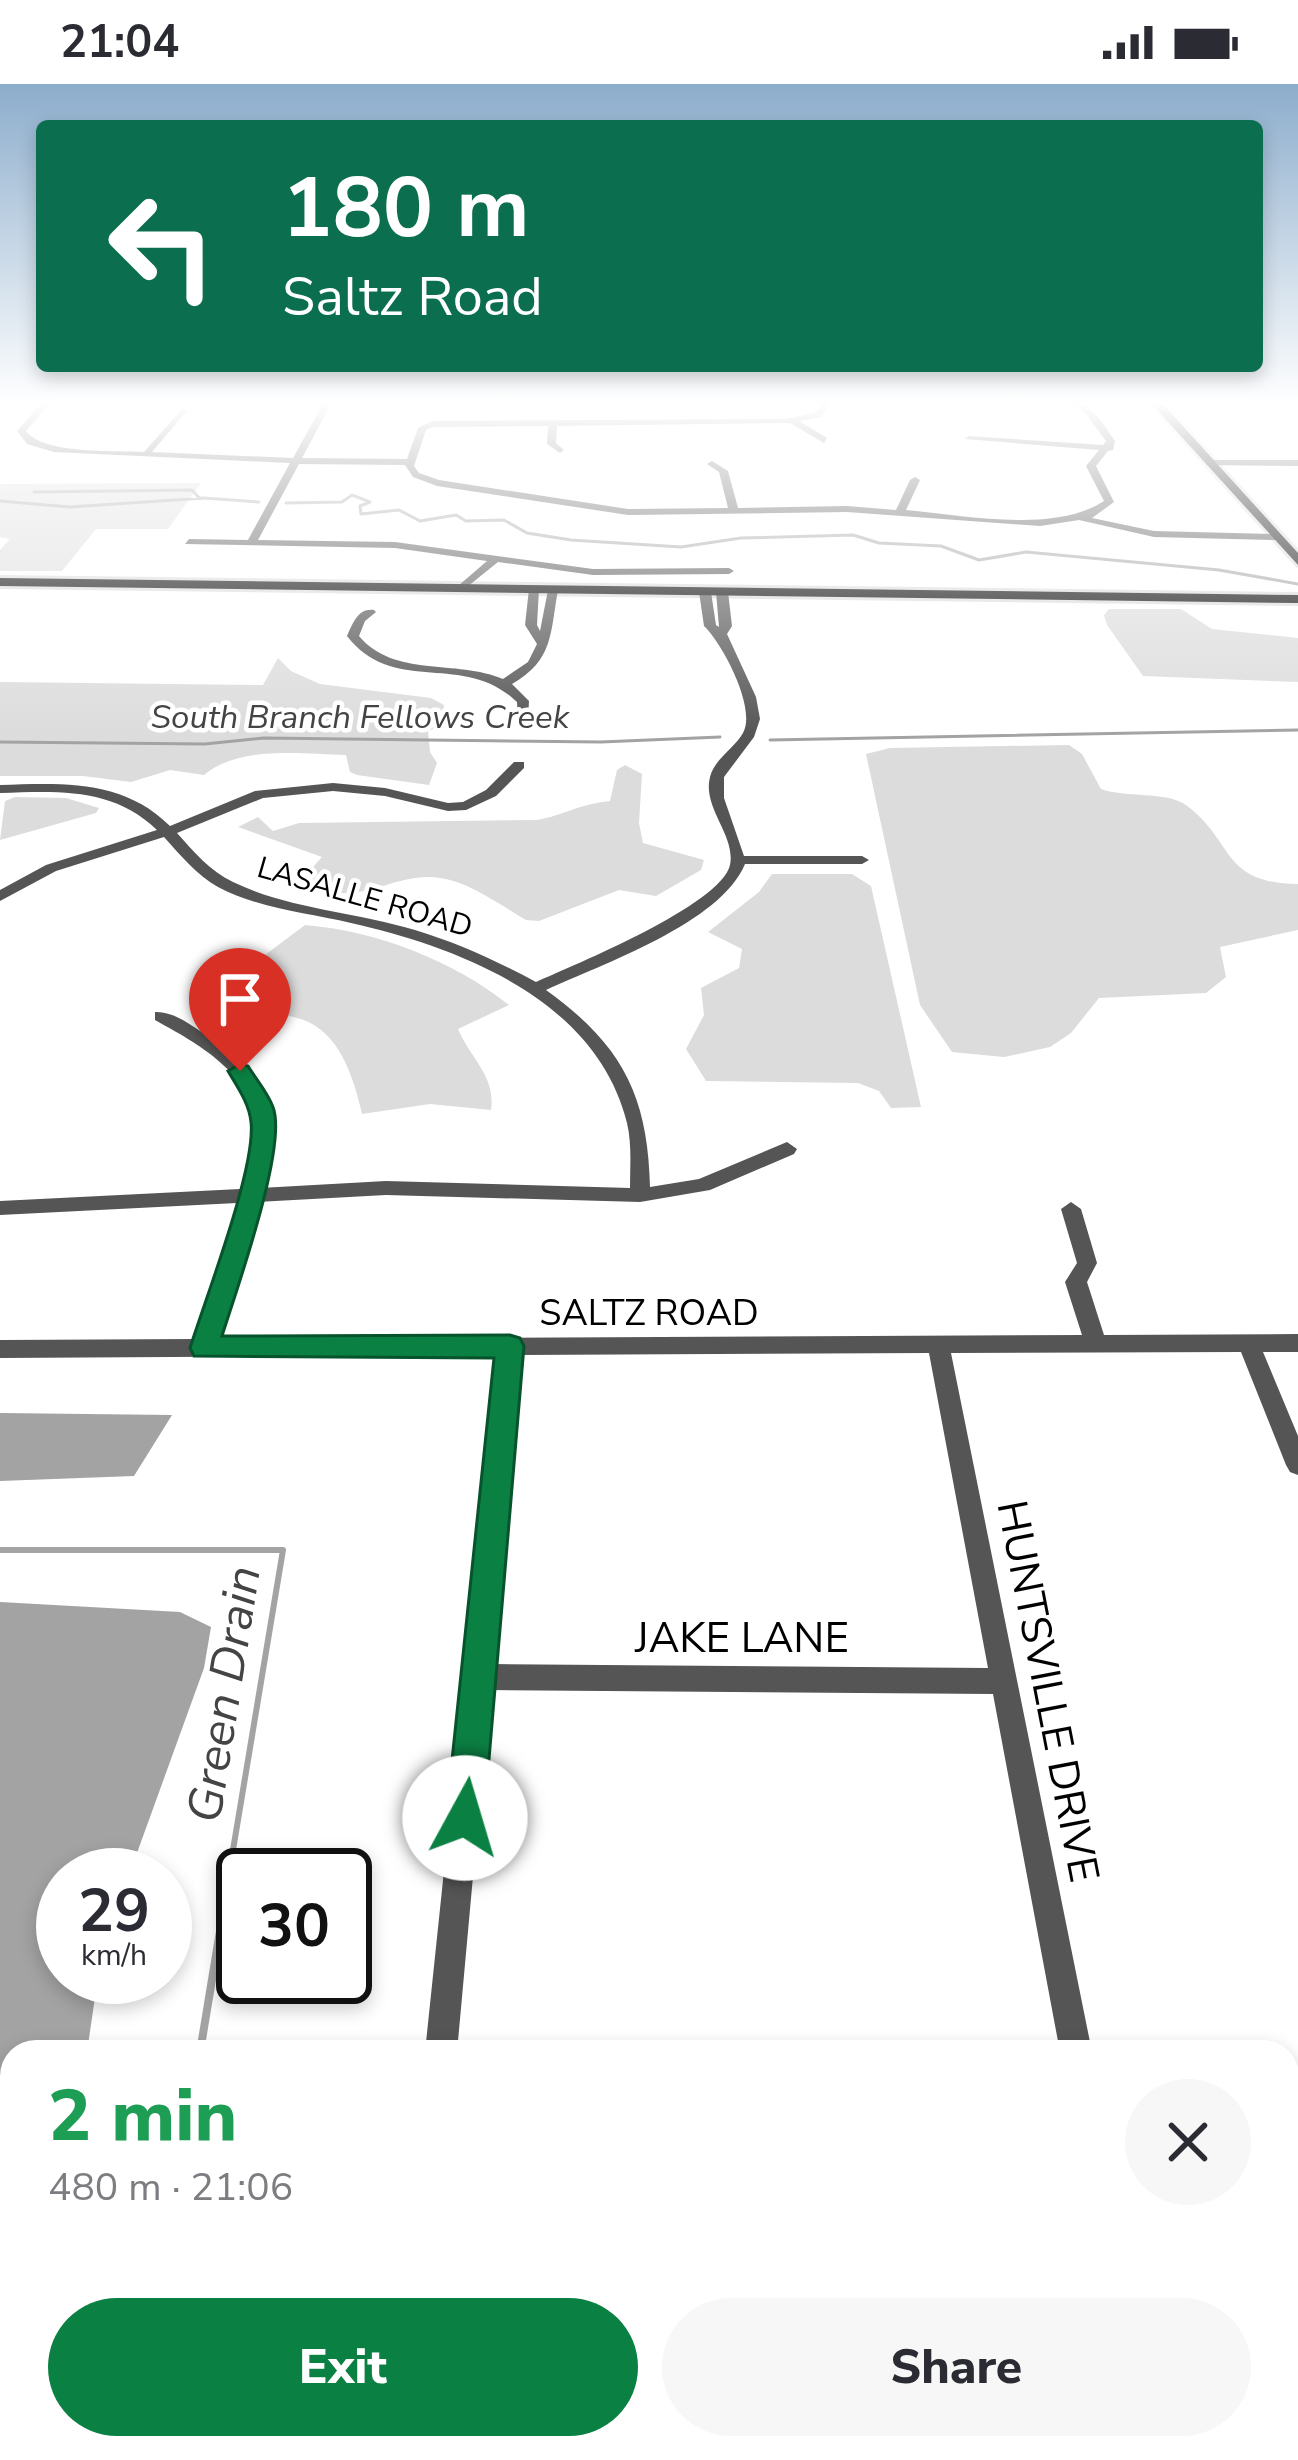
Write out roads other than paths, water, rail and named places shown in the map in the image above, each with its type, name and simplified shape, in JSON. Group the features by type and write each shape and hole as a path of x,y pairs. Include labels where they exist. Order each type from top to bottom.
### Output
{"main road":[{"path":"1254,513 1298,561"},
{"path":"0,581 1298,598"}],"street":[{"path":"251,543 267,513"},
{"path":"910,513 1026,523 1082,518 1122,530 1278,540"},
{"path":"1082,518 1090,513"},
{"path":"189,542 395,545 587,572 729,571"},
{"path":"462,588 464,570 480,556"},
{"path":"462,588 495,559"},
{"path":"534,590 530,620 543,644"},
{"path":"506,682 535,665 553,590"},
{"path":"537,988 714,899 733,879 737,860 718,809 716,778 724,758 748,736 754,714 721,634 726,626 714,592"},
{"path":"370,613 360,619 353,636 363,651 377,659 475,672 506,682 523,701 523,716"},
{"path":"530,620 547,620"},
{"path":"0,896 51,868 284,789 368,790 448,807 466,806 491,794 519,765"},
{"name":"LASALLE ROAD","path":"0,789 98,793 139,807 207,875 226,885 459,947 537,988 577,1024 622,1088 636,1122 640,1196"},
{"path":"737,860 862,860"},
{"path":"161,1016 206,1041 240,1071 261,1107 265,1129 205,1348"},
{"path":"0,1208 422,1187 640,1196 703,1185 787,1150"},
{"path":"1071,1209 1087,1263 1076,1282 1096,1345"},
{"path":"1248,1342 1298,1465"},
{"name":"SALTZ ROAD","path":"0,1349 1298,1342"},
{"path":"442,2040 510,1346"},
{"name":"HUNTSVILLE DRIVE","path":"939,1346 1074,2040"},
{"name":"JAKE LANE","path":"479,1677 1005,1681"}],"waterway":[{"path":"361,513 372,513"},
{"path":"404,513 420,521 456,515 466,521 504,520 527,533 571,540 681,547 741,538 853,535 879,543 941,546 979,560 1026,552 1219,570 1298,584"},
{"name":"South Branch Fellows Creek","path":"770,740 1298,730"},
{"name":"South Branch Fellows Creek","path":"0,742 205,744 264,738 601,742 720,737"},
{"name":"Green Drain","path":"0,1550 283,1550 233,1848"},
{"name":"Green Drain","path":"202,2040 216,1955"}]}
